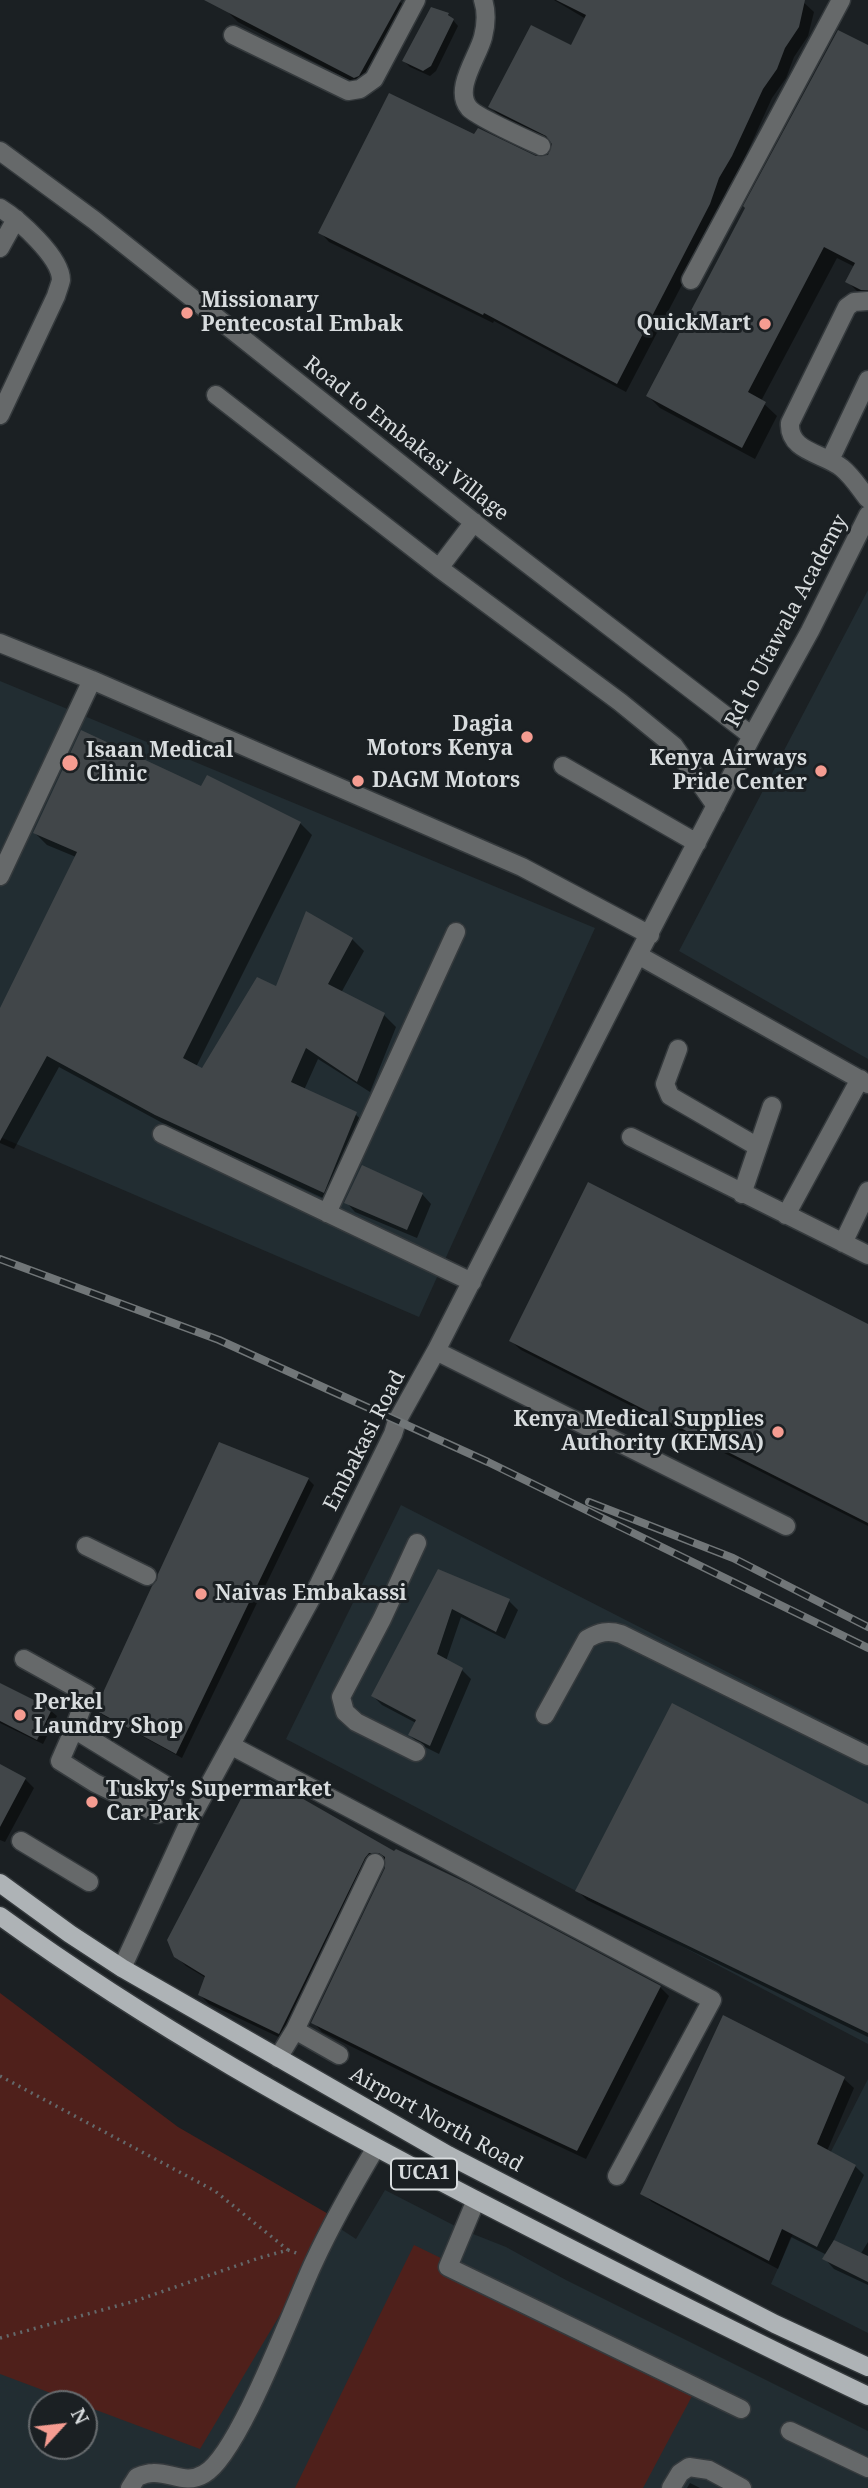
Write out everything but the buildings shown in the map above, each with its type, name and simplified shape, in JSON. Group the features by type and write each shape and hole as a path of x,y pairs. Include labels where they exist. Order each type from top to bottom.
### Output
{"main road":[{"name":"Airport North Road","path":"0,1883 122,1968 449,2155 775,2325 868,2367"},
{"name":"UCA1","path":"0,1916 112,1993 212,2056 375,2149 724,2328 868,2396"}],"street":[{"path":"233,35 348,91 360,89 374,79 416,0"},
{"path":"483,0 486,10 483,38 466,82 464,96 470,109 541,146"},
{"path":"691,280 841,0"},
{"name":"Road to Embakasi Village","path":"0,150 94,219 474,522 751,736"},
{"path":"0,208 16,219 54,260 61,279 56,296 0,415"},
{"path":"0,248 16,219"},
{"path":"868,301 854,302 846,307 790,423 793,439 799,447 830,460 848,474 868,499"},
{"path":"830,460 868,380"},
{"path":"216,395 439,568 621,702 674,746 716,806"},
{"name":"Rd to Utawala Academy","path":"650,935 868,515"},
{"path":"439,568 474,522"},
{"path":"0,643 92,680 522,867 650,935"},
{"path":"0,876 92,680"},
{"path":"563,766 697,843"},
{"path":"327,1213 456,932"},
{"name":"Embakasi Road","path":"122,1968 192,1816 318,1584 397,1421 472,1282 650,935"},
{"path":"638,955 864,1081 786,1215"},
{"path":"678,1049 665,1084 670,1096 758,1147"},
{"path":"742,1194 772,1106"},
{"path":"162,1134 472,1282"},
{"path":"631,1137 868,1255"},
{"path":"843,1243 868,1191"},
{"path":"436,1351 786,1526"},
{"path":"416,1752 356,1722 345,1712 341,1697 418,1543"},
{"path":"86,1546 147,1576"},
{"path":"545,1715 587,1639 610,1631 868,1756"},
{"path":"24,1659 87,1694 60,1761 95,1783 158,1814 173,1807"},
{"path":"74,1729 170,1788 173,1807"},
{"path":"232,1746 712,2000 617,2176"},
{"path":"173,1807 192,1816"},
{"path":"21,1841 89,1882"},
{"path":"278,2058 295,2030 375,1863"},
{"path":"295,2030 339,2055"},
{"path":"130,2488 137,2477 154,2472 187,2480 201,2476 218,2463 237,2434 346,2196 375,2149"},
{"path":"476,2200 448,2267 741,2409"},
{"path":"789,2431 868,2468"},
{"path":"671,2488 680,2473 689,2466 709,2470 742,2488"}],"path":[{"path":"0,2076 215,2191 288,2250 315,2260"},
{"path":"0,2339 135,2301 288,2250"}],"shaded area":[{"name":"Kenya Airways Pride Center","path":"868,590 868,1059 679,951"},
{"path":"0,681 595,928 419,1317 0,1137"},
{"path":"401,1505 868,1744 868,2044 286,1739"},
{"path":"0,1993 178,2127 337,2219 200,2449 98,2411 98,2390 43,2390 0,2374"},
{"path":"0,2053 333,2224 356,2239 385,2190 463,2230 506,2247 566,2280 868,2431 868,2488 0,2488"},
{"path":"868,2079 868,2333 771,2284 819,2175"},
{"path":"414,2245 699,2383 643,2488 295,2488"}],"railway":[{"path":"0,1259 219,1340 488,1462 868,1648"},
{"path":"589,1502 733,1558 868,1627"}],"place":[{"name":"Missionary Pentecostal Embak","path":"187,313"},
{"name":"QuickMart","path":"765,324"},
{"name":"Dagia Motors Kenya","path":"527,737"},
{"name":"Isaan Medical Clinic","path":"70,763"},
{"name":"Kenya Airways Pride Center","path":"821,771"},
{"name":"DAGM Motors","path":"358,781"},
{"name":"Kenya Medical Supplies Authority (KEMSA)","path":"778,1432"},
{"name":"Naivas Embakassi","path":"201,1594"},
{"name":"Perkel Laundry Shop","path":"20,1715"},
{"name":"Tusky's Supermarket Car Park","path":"92,1802"}]}
